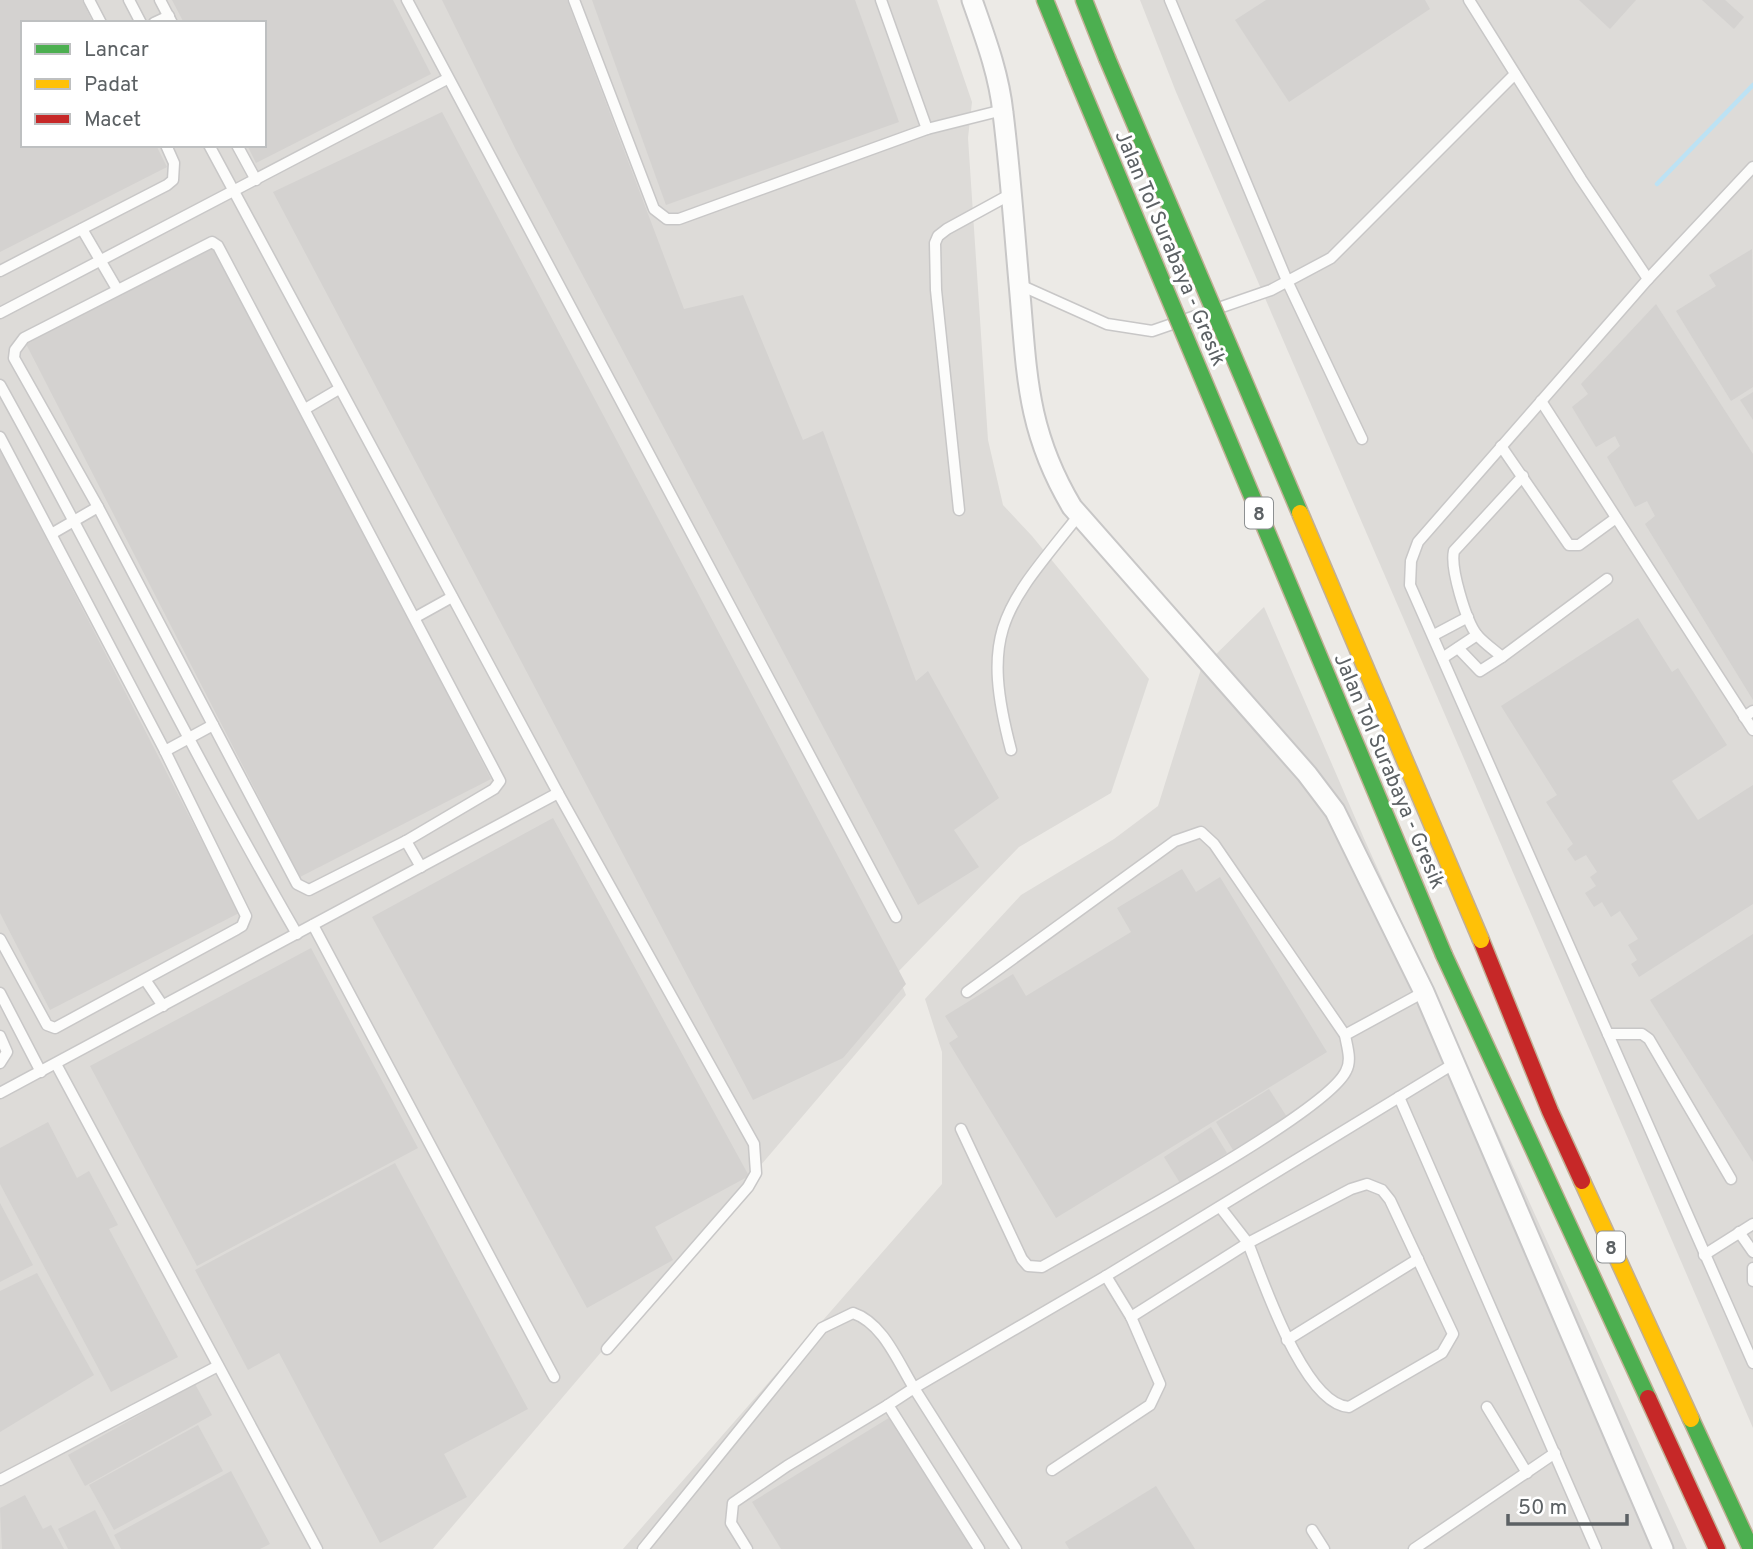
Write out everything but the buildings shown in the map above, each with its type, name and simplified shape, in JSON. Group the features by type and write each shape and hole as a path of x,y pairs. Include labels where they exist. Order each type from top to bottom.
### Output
{"highway":[{"name":"Jalan Tol Surabaya - Gresik","path":"1045,0 1444,955 1717,1549"},
{"name":"Jalan Tol Surabaya - Gresik","path":"1084,0 1481,940 1550,1111 1751,1549"}],"street":[{"path":"972,0 993,62 1003,110 1020,285 1025,372 1032,417 1046,460 1079,515 1307,774 1335,811 1424,992 1663,1549"}],"lane":[{"path":"89,0 100,21"},
{"path":"129,0 140,21"},
{"path":"160,0 170,19"},
{"path":"407,0 896,917"},
{"path":"574,0 654,209 667,219 679,219 927,129 1003,110"},
{"path":"881,0 927,129"},
{"path":"1170,0 1287,283 1362,439"},
{"path":"1469,0 1580,179 1648,279"},
{"path":"1020,285 1107,324 1152,331 1287,283 1331,258 1515,74"},
{"path":"0,313 447,79"},
{"path":"0,271 173,180 174,163 167,147"},
{"path":"210,147 558,793 754,1144 757,1166 748,1187 607,1349"},
{"path":"238,147 256,180"},
{"path":"1751,173 1648,279 1418,542 1411,561 1410,585 1753,1361"},
{"path":"959,510 936,290 935,243 938,236 947,229 1011,194"},
{"path":"82,229 117,289"},
{"path":"215,243 305,409 500,781 494,789 406,841 312,890 301,889 97,507 18,366 15,350 24,338 204,244 215,243"},
{"path":"0,385 75,519 297,934"},
{"path":"305,409 339,389"},
{"path":"1541,401 1616,518 1749,714 1753,730"},
{"path":"0,437 53,533 165,751 244,910 246,921 237,929 146,981 61,1026 51,1027 0,939"},
{"path":"1501,446 1569,545 1579,545 1616,518"},
{"path":"1502,657 1477,635 1468,617 1453,567 1454,551 1523,476"},
{"path":"53,533 97,507"},
{"path":"1011,750 999,702 995,667 998,640 1024,584 1079,515"},
{"path":"1458,648 1480,671 1606,579"},
{"path":"416,617 452,597"},
{"path":"1434,635 1468,617"},
{"path":"1444,657 1477,635"},
{"path":"165,751 213,725"},
{"path":"0,1093 558,793"},
{"path":"961,1129 1022,1259 1028,1266 1042,1266 1215,1167 1295,1116 1339,1083 1348,1069 1349,1056 1345,1035 1214,844 1201,832 1175,841 967,992"},
{"path":"406,841 421,867"},
{"path":"313,925 554,1377"},
{"path":"146,981 163,1006"},
{"path":"1345,1035 1424,992"},
{"path":"0,993 41,1072"},
{"path":"1608,1034 1629,1032 1642,1034 1649,1039 1731,1179"},
{"path":"0,1035 7,1052 0,1063"},
{"path":"747,1549 731,1523 733,1503 787,1466 914,1388 1220,1207 1455,1062"},
{"path":"55,1064 317,1549"},
{"path":"1399,1097 1596,1549"},
{"path":"1131,1317 1248,1243 1367,1184 1382,1190 1390,1200 1453,1334 1442,1353 1349,1407 1336,1407 1324,1396 1287,1340 1248,1243 1220,1207"},
{"path":"1704,1255 1753,1224"},
{"path":"1740,1232 1753,1252"},
{"path":"1287,1340 1418,1259"},
{"path":"1753,1268 1753,1281"},
{"path":"1052,1470 1156,1399 1160,1384 1131,1317 1105,1276"},
{"path":"643,1549 822,1328 853,1313 866,1317 879,1331 1016,1549"},
{"path":"0,1480 218,1366"},
{"path":"888,1405 979,1549"},
{"path":"1487,1407 1527,1473"},
{"path":"1415,1549 1555,1453"},
{"path":"1312,1530 1324,1549"}],"shaded area":[{"path":"0,0 937,0 972,102 968,138 988,440 1003,505 1032,536 1149,679 1111,793 1019,847 897,973 906,995 433,1549 0,1549"},
{"path":"1140,0 1753,0 1753,1428 1176,92"},
{"path":"1264,607 1366,843 1687,1549 623,1549 942,1184 942,1052 925,999 1021,895 1114,839 1158,806 1201,669"}],"waterway":[{"path":"1657,184 1753,85"}],"traffic: fast":[{"path":"1045,0 1074,71"},
{"path":"1084,0 1107,58"},
{"path":"1107,58 1300,513"},
{"path":"1074,71 1444,955"},
{"path":"1444,955 1648,1398"},
{"path":"1691,1419 1751,1549"}],"traffic: slow":[{"path":"1300,513 1481,940"},
{"path":"1582,1181 1691,1419"}],"traffic: jam":[{"path":"1481,940 1550,1111 1582,1181"},
{"path":"1648,1398 1717,1549"}]}
